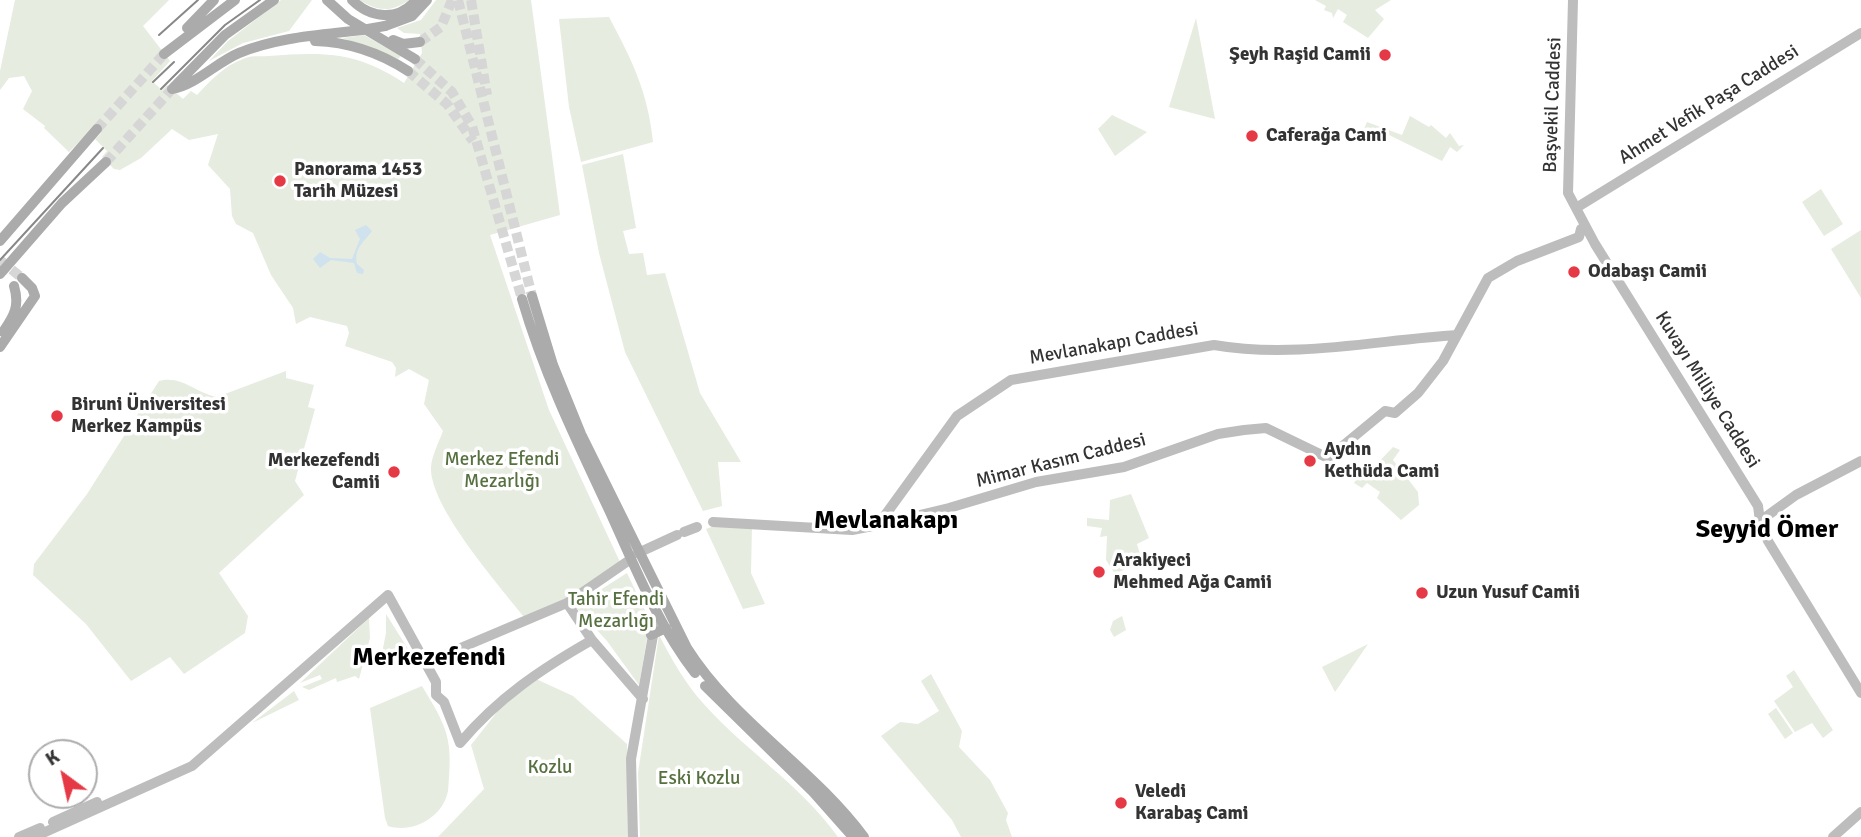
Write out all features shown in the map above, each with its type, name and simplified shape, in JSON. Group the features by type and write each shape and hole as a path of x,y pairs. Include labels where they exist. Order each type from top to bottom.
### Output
{"main road":[{"path":"214,0 164,54 235,0"},
{"path":"274,0 225,36 172,89 186,85 242,52 291,39 360,27 385,26 412,16 428,0"},
{"path":"327,0 360,27 415,59"},
{"path":"352,0 362,9 382,16 406,9 416,0"},
{"path":"360,27 403,44 420,42"},
{"path":"291,39 328,41 355,47 408,71"},
{"path":"0,241 97,129"},
{"path":"0,274 62,203 106,162"},
{"path":"0,335 16,312 18,282 34,292 32,303 0,347"},
{"path":"527,298 548,377 660,609 709,679 806,772 864,837"},
{"path":"660,609 666,628 702,682 813,792 853,837"},
{"path":"652,635 666,628"}],"street":[{"name":"Başvekil Caddesi","path":"1573,0 1567,193 1595,244"},
{"name":"Ahmet Vefik Paşa Caddesi","path":"1576,208 1861,33"},
{"path":"1457,335 1488,278 1517,261 1579,237 1581,229"},
{"name":"Kuvayı Milliye Caddesi","path":"1595,244 1758,506 1760,521 1779,560 1861,693"},
{"name":"Mimar Kasım Caddesi","path":"878,525 949,508 1036,482 1124,467 1207,438 1244,430 1266,428 1328,458 1385,411 1395,413 1418,393 1443,361 1457,335"},
{"name":"Mevlanakapı Caddesi","path":"878,525 957,416 1011,380 1214,345 1234,348 1336,347 1457,335"},
{"path":"1760,521 1796,495 1861,461"},
{"path":"713,522 852,530 878,525"},
{"path":"425,663 567,603 634,556 697,527"},
{"path":"34,837 192,766 388,595 436,682 444,689 444,702 460,743 497,702 516,687 592,640"},
{"path":"567,603 592,640 643,699"},
{"path":"633,837 631,759 652,635 660,609"},
{"path":"19,837 109,797 134,791"},
{"path":"1833,837 1861,813"}],"green space":[{"name":"Merkez Efendi Mezarlığı","path":"15,0 169,0 143,26 170,61 152,81 162,90 167,85 183,99 191,91 197,95 212,79 230,66 252,57 306,54 339,56 387,72 404,83 422,53 420,34 404,33 397,28 421,20 436,0 531,0 560,215 490,235 549,410 620,562 567,599 524,617 467,545 441,502 433,483 431,467 443,431 424,404 429,380 409,369 395,377 396,368 392,362 345,346 349,333 347,326 310,317 296,324 293,308 271,275 253,233 236,224 232,216 230,189 208,165 218,134 189,140 172,129 141,158 120,170 114,169 102,157 107,151 95,139 101,133 95,126 69,152 45,126 23,109 32,91 24,76 9,78 0,90 0,71"},
{"path":"281,0 312,0 289,31 243,43 209,61 228,41"},
{"path":"359,0 409,0 396,7 384,9"},
{"path":"1315,0 1391,0 1375,10 1384,19 1368,38 1343,22 1347,15 1338,9 1333,18 1332,13 1324,10 1326,6"},
{"path":"609,17 638,77 653,142 581,162 569,107 559,19"},
{"path":"1196,18 1215,119 1169,107"},
{"path":"364,35 401,56 398,59 342,38"},
{"path":"1112,115 1147,132 1115,156 1098,129"},
{"path":"1410,116 1429,127 1431,125 1446,138 1450,133 1459,146 1464,145 1457,152 1450,147 1442,161 1385,133 1382,137 1364,129 1367,122 1402,135"},
{"path":"623,154 636,228 623,231 629,254 643,253 647,275 665,273 700,393 741,462 718,462 722,506 703,511 625,352 599,253 582,165"},
{"path":"1821,189 1843,224 1824,236 1802,202"},
{"path":"1861,230 1861,298 1831,249"},
{"path":"286,371 286,378 314,385 308,407 315,409 295,481 304,495 219,573 248,616 245,633 184,674 170,657 131,681 86,624 33,575 34,564 87,494 159,381 175,380 217,397"},
{"path":"1393,447 1400,450 1393,460 1418,492 1419,505 1401,520 1377,498 1380,492 1367,483 1362,488 1354,483 1365,465 1373,468"},
{"path":"1131,494 1149,538 1137,544 1142,561 1115,574 1106,560 1107,536 1100,537 1102,528 1087,526 1087,518 1109,520 1110,500"},
{"path":"714,526 752,526 751,573 765,604 743,609 706,529"},
{"name":"Tahir Efendi Mezarlığı","path":"627,573 650,621 639,685 607,641 575,606"},
{"path":"386,614 415,660 413,663 379,668 386,633"},
{"path":"1122,616 1126,630 1114,637 1110,630 1113,621"},
{"path":"369,618 370,638 359,679 355,676 337,682 336,678 309,690 302,687 322,679 320,675 300,683"},
{"name":"Eski Kozlu","path":"659,635 696,695 805,799 838,837 640,837 638,773"},
{"path":"1368,644 1335,692 1322,667"},
{"path":"1794,670 1833,730 1823,738 1812,723 1795,732 1774,701 1793,687 1786,676"},
{"path":"931,674 962,731 959,747 990,780 1008,813 1006,820 1012,837 961,837 952,820 881,736 900,722 918,724 939,711 921,681"},
{"name":"Kozlu","path":"536,679 573,696 627,744 628,837 438,837 484,789 471,745 505,702"},
{"path":"422,686 447,735 450,758 448,791 440,809 426,821 407,828 388,826 370,708"},
{"path":"294,691 299,700 252,723"},
{"path":"1776,708 1793,733 1785,739 1768,714"}],"water":[{"path":"366,225 372,231 360,246 356,258 357,264 364,270 363,274 357,273 354,263 331,260 320,268 313,259 320,252 330,258 352,259 360,239 355,230"}],"tunnel":[{"path":"420,42 441,27 452,0"},
{"path":"458,0 532,296"},
{"path":"471,0 487,95"},
{"path":"97,129 164,54"},
{"path":"415,59 452,92 472,126 522,299"},
{"path":"408,71 447,104 473,141"},
{"path":"106,162 172,89"},
{"path":"0,260 22,278"}],"tram line":[{"path":"159,35 198,0"},
{"path":"161,89 225,25 260,0"},
{"path":"153,82 174,62"},
{"path":"0,260 103,148"}],"place":[{"name":"Şeyh Raşid Camii","path":"1385,55"},
{"name":"Caferağa Cami","path":"1252,136"},
{"name":"Panorama 1453 Tarih Müzesi","path":"280,181"},
{"name":"Odabaşı Camii","path":"1574,272"},
{"name":"Biruni Üniversitesi Merkez Kampüs","path":"57,416"},
{"name":"Aydın Kethüda Cami","path":"1310,461"},
{"name":"Merkezefendi Camii","path":"394,472"},
{"name":"Arakiyeci Mehmed Ağa Camii","path":"1099,572"},
{"name":"Uzun Yusuf Camii","path":"1422,593"},
{"name":"Veledi Karabaş Cami","path":"1121,803"}],"district":[{"name":"Mevlanakapı","path":"886,521"},
{"name":"Seyyid Ömer","path":"1767,530"},
{"name":"Merkezefendi","path":"429,658"}]}
